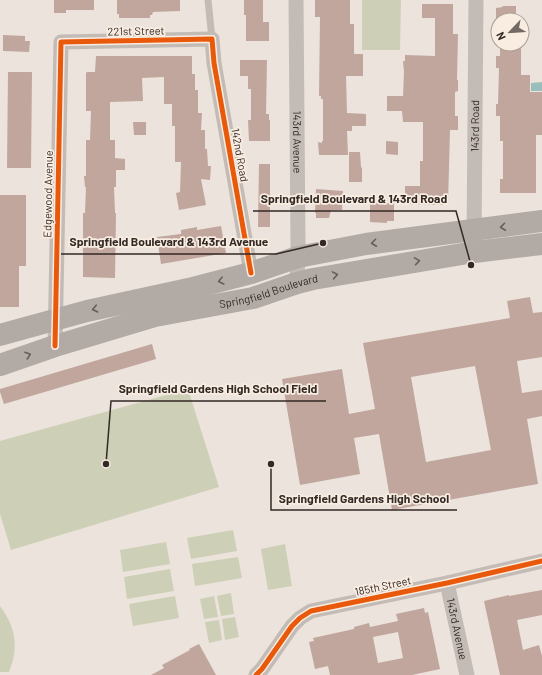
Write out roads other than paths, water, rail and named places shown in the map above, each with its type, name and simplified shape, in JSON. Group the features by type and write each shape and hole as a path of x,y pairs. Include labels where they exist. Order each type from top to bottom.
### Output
{"main road":[{"name":"Springfield Boulevard","path":"0,365 55,346 155,316 253,298 297,283 474,241 542,221"},
{"name":"Springfield Boulevard","path":"0,335 55,319 251,273 298,257 366,244 474,241 542,244"}],"street":[{"name":"143rd Avenue","path":"296,0 297,283"},
{"name":"143rd Road","path":"474,241 476,0"},
{"name":"221st Street","path":"61,42 212,39"},
{"name":"142nd Road","path":"212,39 214,63 251,273"},
{"name":"Edgewood Avenue","path":"55,346 61,42"},
{"name":"185th Street","path":"256,675 262,669 292,626 300,618 311,611 447,583 542,561"},
{"name":"143rd Avenue","path":"447,583 467,675"}],"lane":[{"name":"142nd Road","path":"208,0 212,39"}],"water":[{"path":"542,82 542,91 531,91 531,83"}],"place":[{"name":"Springfield Boulevard & 143rd Avenue","path":"323,243"},
{"name":"Springfield Boulevard & 143rd Road","path":"471,265"},
{"name":"Springfield Gardens High School Field","path":"106,464"},
{"name":"Springfield Gardens High School","path":"271,464"}]}
